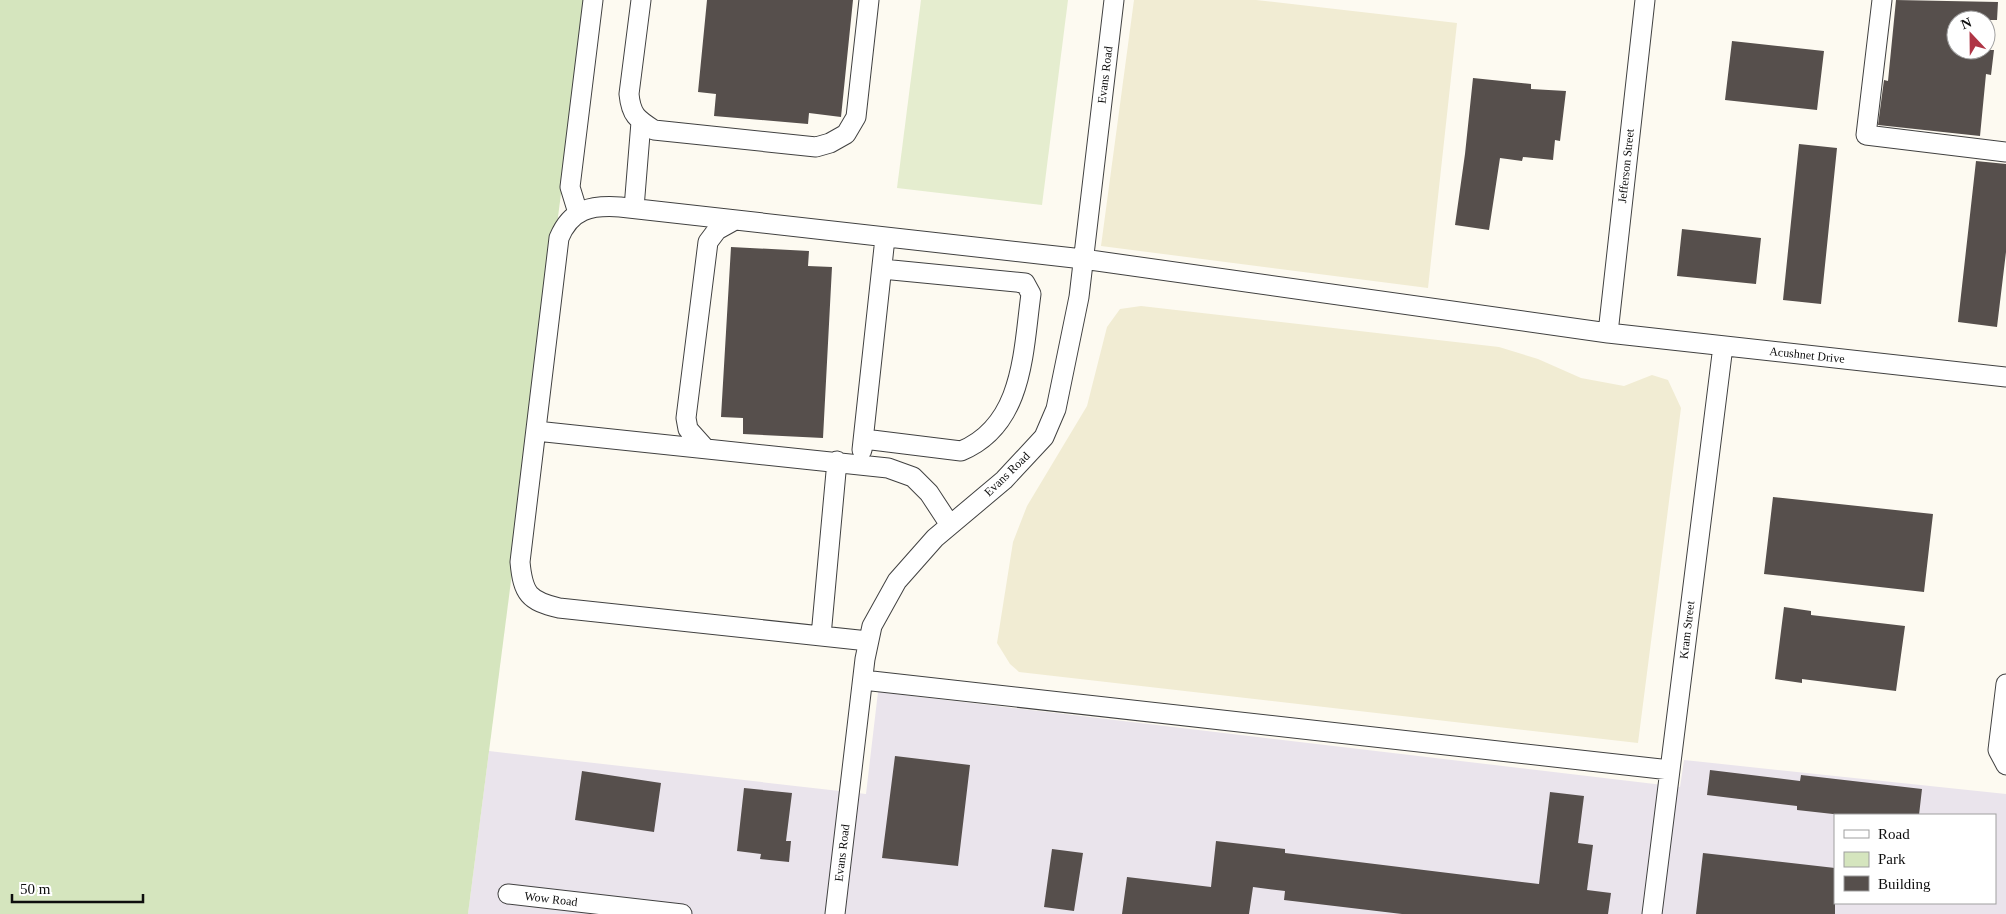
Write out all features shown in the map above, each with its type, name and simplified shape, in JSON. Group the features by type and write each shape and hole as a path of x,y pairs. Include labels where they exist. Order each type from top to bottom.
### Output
{"street":[{"path":"593,0 570,187 578,213 564,226 559,238 520,562 527,594 539,604 559,608 868,641"},
{"path":"641,0 629,94 630,110 641,122 654,130 816,147 830,143 846,134 856,117 870,0"},
{"name":"Evans Road","path":"835,914 868,641 872,626 897,581 935,538 1004,480 1044,437 1056,409 1079,297 1114,0"},
{"name":"Jefferson Street","path":"1608,333 1645,0"},
{"path":"1882,0 1866,135 2006,152"},
{"path":"634,208 641,122"},
{"name":"Acushnet Drive","path":"578,213 598,205 634,208 1083,259 1608,333 2006,376"},
{"path":"705,448 688,429 686,418 708,242 717,230 735,220"},
{"path":"861,464 885,238"},
{"path":"864,439 961,452 974,446 994,428 1010,404 1019,382 1031,294 1025,283 882,269"},
{"name":"Kram Street","path":"1652,914 1723,346"},
{"path":"536,431 837,461 888,468 914,477 929,493 950,526"},
{"path":"821,636 837,461"},
{"path":"863,680 1670,770"},
{"path":"2006,684 1998,750 2006,765"},
{"name":"Wow Road","path":"508,894 682,914"}],"shaded area":[{"path":"1134,0 1256,0 1457,23 1428,288 1101,246"},
{"path":"1141,306 1499,347 1538,359 1581,378 1624,386 1652,375 1668,380 1681,408 1638,743 1019,672 1010,664 997,643 1013,542 1027,506 1087,406 1107,327 1120,309"},
{"path":"878,692 1680,787 1684,760 2006,794 2006,914 468,914 489,751 866,794"}],"green space":[{"path":"0,0 586,0 468,914 0,914"},
{"path":"921,0 1068,0 1042,205 897,188"}],"building":[{"path":"707,0 853,0 841,117 809,113 808,124 714,116 716,94 698,92"},
{"path":"1896,0 1998,2 1997,20 1996,10 1946,10 1946,60 1993,60 1991,75 1986,74 1980,136 1878,125 1884,80 1888,81"},
{"path":"1732,41 1824,51 1817,110 1725,100"},
{"path":"1473,78 1531,84 1531,89 1566,91 1560,141 1555,140 1553,160 1523,157 1522,161 1500,158 1489,230 1455,225"},
{"path":"1799,144 1837,148 1821,304 1783,300"},
{"path":"1976,161 2006,164 2006,252 1997,327 1958,322"},
{"path":"1682,229 1761,238 1756,284 1677,276"},
{"path":"731,247 809,251 808,266 832,267 823,438 743,434 743,418 721,417"},
{"path":"1773,497 1933,514 1924,592 1764,574"},
{"path":"1784,607 1811,611 1811,615 1905,626 1896,691 1802,679 1802,683 1775,679"},
{"path":"895,756 970,765 958,866 882,858"},
{"path":"1710,770 1800,781 1801,775 1922,789 1919,814 1834,814 1797,810 1797,806 1707,795"},
{"path":"582,771 661,783 654,832 575,820"},
{"path":"744,788 792,793 786,841 791,841 789,862 760,859 761,854 737,851"},
{"path":"1550,792 1584,796 1578,843 1593,845 1587,890 1611,893 1608,914 1402,914 1284,900 1285,891 1253,887 1249,914 1122,914 1127,877 1211,887 1216,841 1285,849 1285,853 1539,884"},
{"path":"1052,849 1083,853 1074,911 1044,907"},
{"path":"1703,853 1834,868 1835,914 1696,914"}]}
